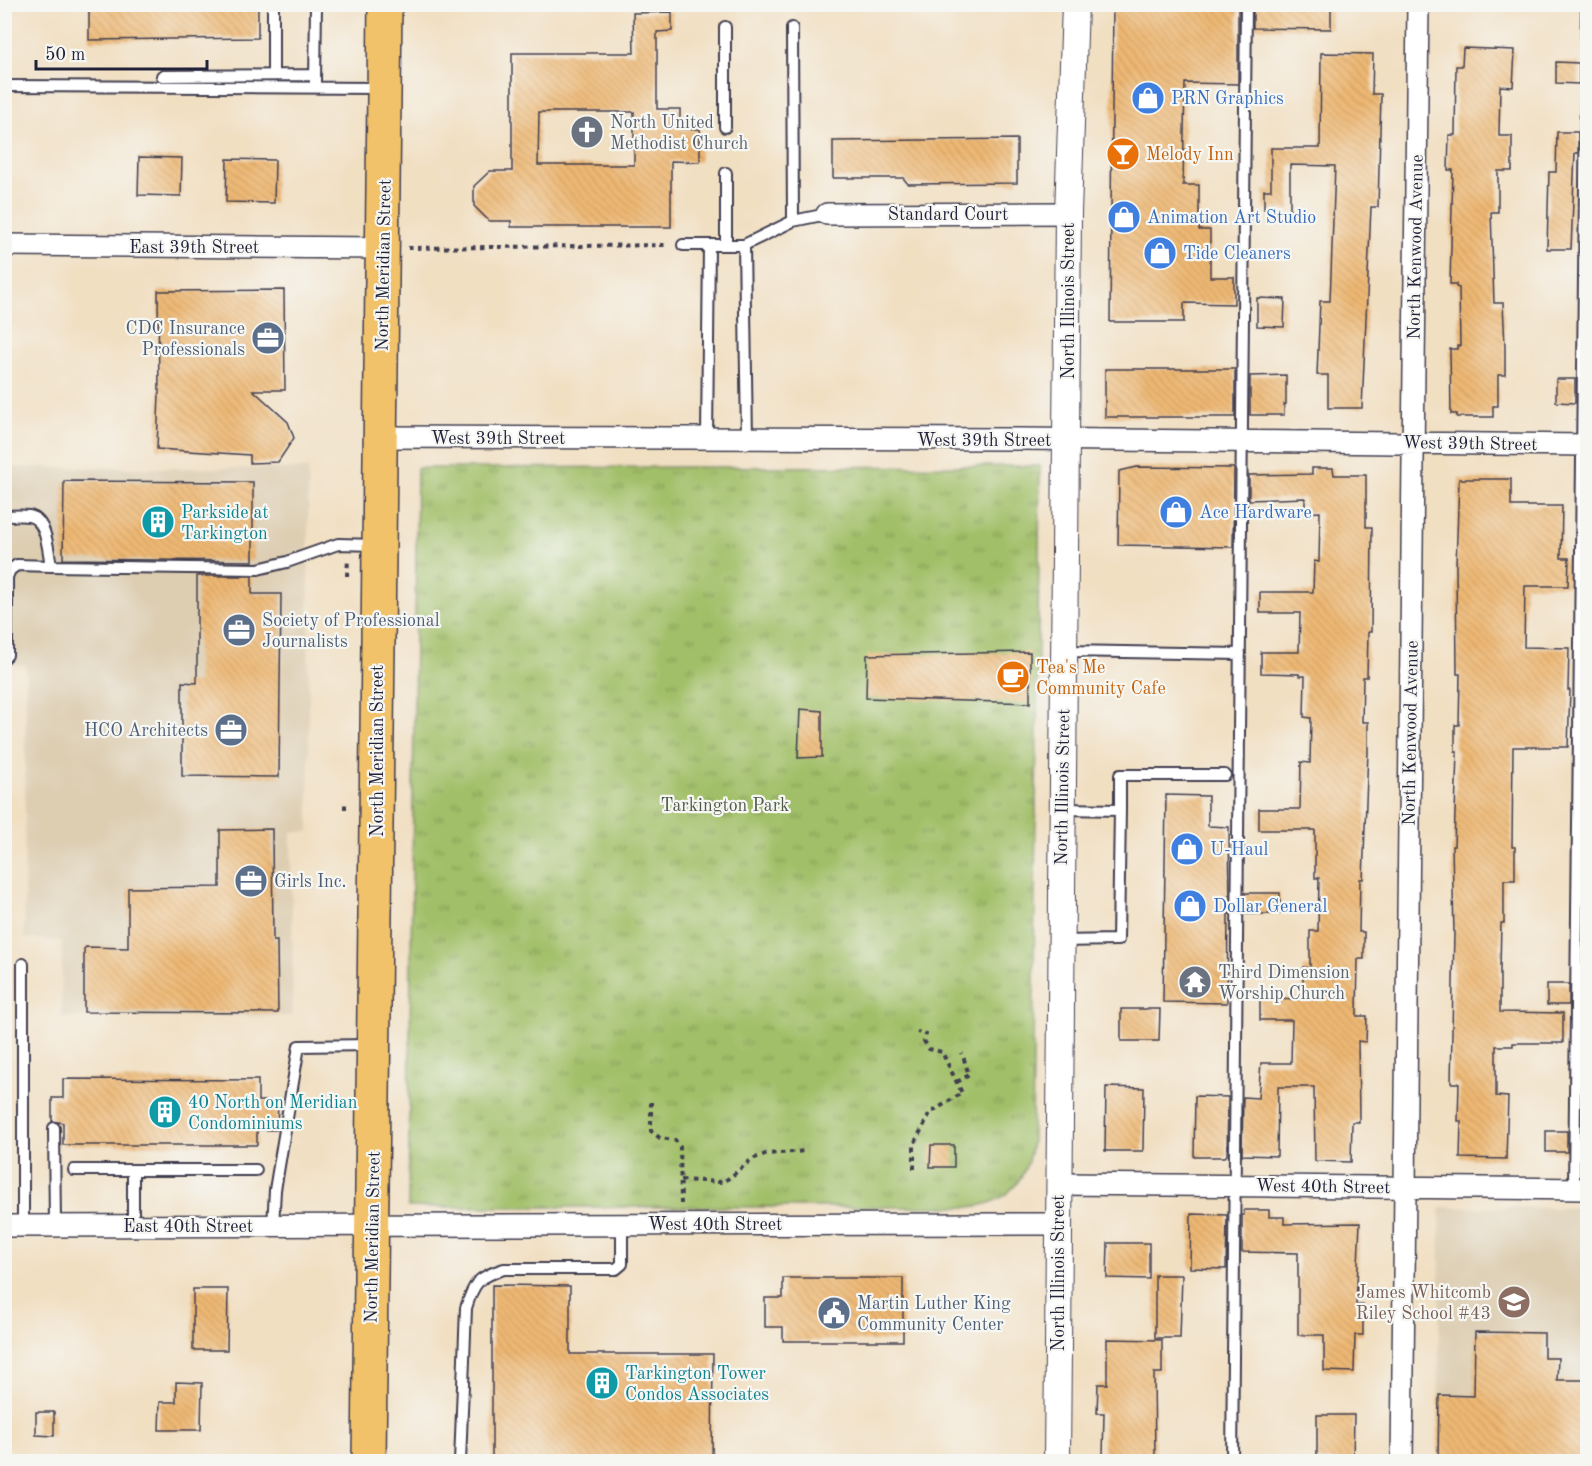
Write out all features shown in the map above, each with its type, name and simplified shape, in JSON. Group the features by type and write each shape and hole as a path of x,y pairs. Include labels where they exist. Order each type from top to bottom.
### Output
{"main road":[{"name":"North Meridian Street","path":"369,1461 385,4"}],"street":[{"name":"North Illinois Street","path":"1057,1461 1068,213 1075,4"},
{"name":"North Kenwood Avenue","path":"1402,1461 1418,4"},
{"name":"Standard Court","path":"827,214 1068,213"},
{"name":"East 39th Street","path":"4,245 383,248"},
{"name":"West 39th Street","path":"381,437 1413,442 1585,445"},
{"name":"West 40th Street","path":"1058,1184 1581,1189"},
{"name":"West 40th Street","path":"372,1226 1058,1224"},
{"name":"East 40th Street","path":"14,1225 372,1226"}],"lane":[{"path":"273,4 273,75"},
{"path":"315,88 316,4"},
{"path":"1232,1461 1246,4"},
{"path":"1581,1189 1587,4"},
{"path":"725,27 725,127"},
{"path":"792,28 793,221"},
{"path":"162,76 315,75"},
{"path":"4,86 384,88"},
{"path":"726,173 726,245"},
{"path":"683,244 744,245 793,221 827,214"},
{"path":"707,438 709,245"},
{"path":"744,245 747,438"},
{"path":"4,516 31,516 39,521 43,529 51,566"},
{"path":"4,658 7,655 7,577 10,570 17,565 258,569 287,562 338,544 380,545"},
{"path":"1064,651 1240,654"},
{"path":"1060,940 1118,940 1120,775 1225,776"},
{"path":"1062,809 1120,810"},
{"path":"14,1225 23,964"},
{"path":"273,1226 275,1190 299,1046 374,1045"},
{"path":"54,1128 55,1226"},
{"path":"74,1170 256,1170"},
{"path":"133,1226 134,1171"},
{"path":"460,1461 466,1308 472,1289 479,1279 504,1269 616,1269 622,1264 622,1224"}],"path":[{"path":"421,248 683,244"},
{"path":"347,576 348,557"},
{"path":"345,800 345,809"},
{"path":"914,1169 914,1144 930,1113 962,1094 942,1052 929,1049 924,1041 926,1034 917,1032"},
{"path":"957,1082 969,1075 962,1053"},
{"path":"651,1102 651,1131 660,1138 675,1140 680,1147 681,1211"},
{"path":"681,1180 723,1182 752,1159 766,1154 807,1150"}],"shaded area":[{"path":"5,467 308,469 309,832 291,832 293,1016 61,1017 62,941 24,938 26,665 5,664"},
{"name":"James Whitcomb Riley School #43","path":"1440,1207 1587,1208 1587,1461 1438,1462"}],"green space":[{"name":"Tarkington Park","path":"1040,466 1032,1142 1021,1178 1001,1198 983,1205 969,1207 408,1207 417,468"}],"building":[{"path":"89,4 258,4 258,38 89,40"},
{"path":"1113,4 1238,4 1238,84 1185,83 1183,185 1199,185 1199,230 1210,230 1210,277 1234,277 1234,304 1184,303 1184,322 1110,322"},
{"path":"1253,4 1331,4 1331,29 1253,28"},
{"path":"672,12 672,31 657,32 657,109 680,109 680,129 700,129 700,162 671,161 671,227 511,227 511,221 489,221 474,206 474,186 490,171 512,171 512,53 634,53 633,13","holes":["539,112 634,112 634,165 538,165"]},
{"path":"1463,48 1515,50 1513,87 1500,86 1499,136 1512,136 1512,171 1498,171 1498,212 1491,212 1494,303 1503,303 1505,347 1505,375 1498,375 1498,406 1493,406 1493,417 1457,417 1457,414 1451,414 1450,349 1457,349 1457,346 1460,346 1459,288 1456,284 1450,284 1453,170 1448,170 1449,135 1455,135 1456,66 1462,66"},
{"path":"1321,53 1373,54 1372,94 1381,94 1378,207 1371,207 1362,408 1328,408 1328,375 1317,375 1320,301 1330,301 1335,166 1290,165 1290,210 1264,209 1264,190 1271,190 1271,148 1320,148"},
{"path":"1556,62 1579,63 1579,84 1556,83"},
{"path":"1557,132 1578,132 1571,249 1547,249 1549,172 1556,172"},
{"path":"1017,139 1017,183 908,184 903,178 833,178 833,141"},
{"path":"139,157 182,158 181,196 138,195"},
{"path":"227,159 275,160 274,203 226,202"},
{"path":"284,290 285,390 253,390 288,422 294,438 278,462 250,463 250,455 157,449 158,291"},
{"path":"1257,298 1285,299 1284,327 1257,326"},
{"path":"1105,369 1235,369 1235,417 1105,417"},
{"path":"1286,375 1284,415 1250,415 1250,376"},
{"path":"1556,379 1575,379 1575,403 1556,402"},
{"name":"Ace Hardware","path":"1137,467 1234,468 1233,547 1118,545 1119,471"},
{"path":"1312,468 1333,468 1334,475 1366,475 1366,527 1372,527 1371,632 1368,632 1367,677 1363,677 1362,722 1368,722 1359,932 1364,932 1364,959 1358,959 1357,1013 1357,1016 1367,1016 1366,1042 1358,1041 1359,1122 1352,1122 1351,1162 1315,1161 1314,1087 1278,1087 1277,1156 1242,1155 1243,1097 1258,1098 1261,1063 1291,1063 1292,1020 1260,1020 1260,998 1303,999 1303,967 1310,968 1310,931 1318,931 1319,878 1315,878 1315,830 1259,830 1259,809 1300,809 1301,762 1310,763 1311,718 1304,717 1305,676 1261,673 1261,652 1299,652 1300,613 1260,613 1260,592 1313,592 1314,561 1319,562 1320,512 1305,513 1305,498 1249,500 1249,475 1312,474"},
{"path":"1459,479 1511,479 1511,506 1562,506 1561,558 1569,558 1568,586 1525,586 1524,647 1569,648 1568,747 1513,747 1512,847 1515,847 1515,880 1504,880 1504,923 1501,923 1500,968 1500,1012 1563,1013 1563,1043 1513,1043 1513,1046 1496,1046 1496,1096 1508,1097 1506,1159 1460,1158 1459,1083 1451,1083 1454,933 1452,846 1454,846 1457,751 1455,751 1455,725 1459,725 1460,674 1457,674 1456,565"},
{"name":"Parkside at Tarkington","path":"64,481 253,482 253,561 63,559"},
{"path":"197,576 252,576 252,594 281,594 279,777 182,776 182,682 197,683"},
{"path":"1030,652 1030,703 866,698 867,655"},
{"path":"800,709 822,711 822,757 798,758"},
{"path":"1166,795 1208,796 1208,826 1229,827 1230,914 1228,914 1227,1003 1163,1002"},
{"path":"272,829 273,941 277,941 278,1013 84,1012 84,949 86,947 128,948 128,888 220,887 220,830"},
{"path":"1245,893 1280,893 1280,914 1245,914"},
{"path":"1547,984 1569,984 1569,1005 1547,1005"},
{"path":"1121,1009 1160,1009 1159,1041 1121,1041"},
{"name":"40 North on Meridian Condominiums","path":"63,1079 258,1080 258,1101 278,1101 277,1130 257,1130 257,1145 63,1145 63,1123 52,1121 52,1098 63,1098"},
{"path":"1106,1087 1144,1088 1143,1151 1105,1151"},
{"path":"1195,1096 1228,1097 1227,1155 1225,1157 1194,1157"},
{"path":"1546,1131 1567,1131 1567,1152 1546,1152"},
{"path":"1582,1132 1587,1132 1587,1152 1582,1152"},
{"path":"931,1145 954,1145 954,1167 930,1167"},
{"path":"1244,1210 1269,1210 1269,1217 1284,1217 1284,1224 1360,1223 1356,1305 1363,1305 1363,1335 1355,1335 1354,1372 1324,1371 1324,1335 1298,1335 1298,1253 1242,1252"},
{"path":"1191,1214 1227,1215 1226,1269 1190,1268"},
{"path":"1108,1243 1149,1243 1149,1279 1107,1278"},
{"path":"1155,1275 1182,1275 1180,1338 1155,1338"},
{"name":"Martin Luther King Community Center","path":"783,1278 903,1278 903,1341 783,1341 783,1327 765,1327 765,1298 783,1298"},
{"name":"Tarkington Tower Condos Associates","path":"492,1285 570,1286 570,1354 713,1354 712,1461 492,1461"},
{"path":"193,1289 228,1289 227,1350 193,1350"},
{"path":"1475,1332 1544,1333 1544,1358 1558,1358 1557,1380 1587,1380 1587,1461 1438,1461 1439,1395 1474,1396"},
{"path":"1107,1339 1162,1340 1162,1373 1154,1373 1155,1457 1103,1456 1104,1413 1097,1413 1098,1384 1107,1384"},
{"path":"176,1382 202,1383 201,1430 159,1430 160,1402 176,1402"},
{"path":"36,1412 54,1412 54,1436 36,1435"},
{"path":"1317,1415 1354,1415 1353,1461 1317,1461"}],"place":[{"name":"PRN Graphics","path":"1148,98"},
{"name":"North United Methodist Church","path":"587,132"},
{"name":"Melody Inn","path":"1123,154"},
{"name":"Animation Art Studio","path":"1124,217"},
{"name":"Tide Cleaners","path":"1160,253"},
{"name":"CDC Insurance Professionals","path":"268,338"},
{"name":"Ace Hardware","path":"1176,512"},
{"name":"Parkside at Tarkington","path":"158,522"},
{"name":"Society of Professional Journalists","path":"239,630"},
{"name":"Tea's Me Community Cafe","path":"1013,677"},
{"name":"HCO Architects","path":"231,730"},
{"name":"U-Haul","path":"1187,849"},
{"name":"Girls Inc.","path":"251,881"},
{"name":"Dollar General","path":"1190,906"},
{"name":"Third Dimension Worship Church","path":"1195,982"},
{"name":"40 North on Meridian Condominiums","path":"165,1112"},
{"name":"James Whitcomb Riley School #43","path":"1514,1302"},
{"name":"Martin Luther King Community Center","path":"834,1313"},
{"name":"Tarkington Tower Condos Associates","path":"602,1383"}]}
